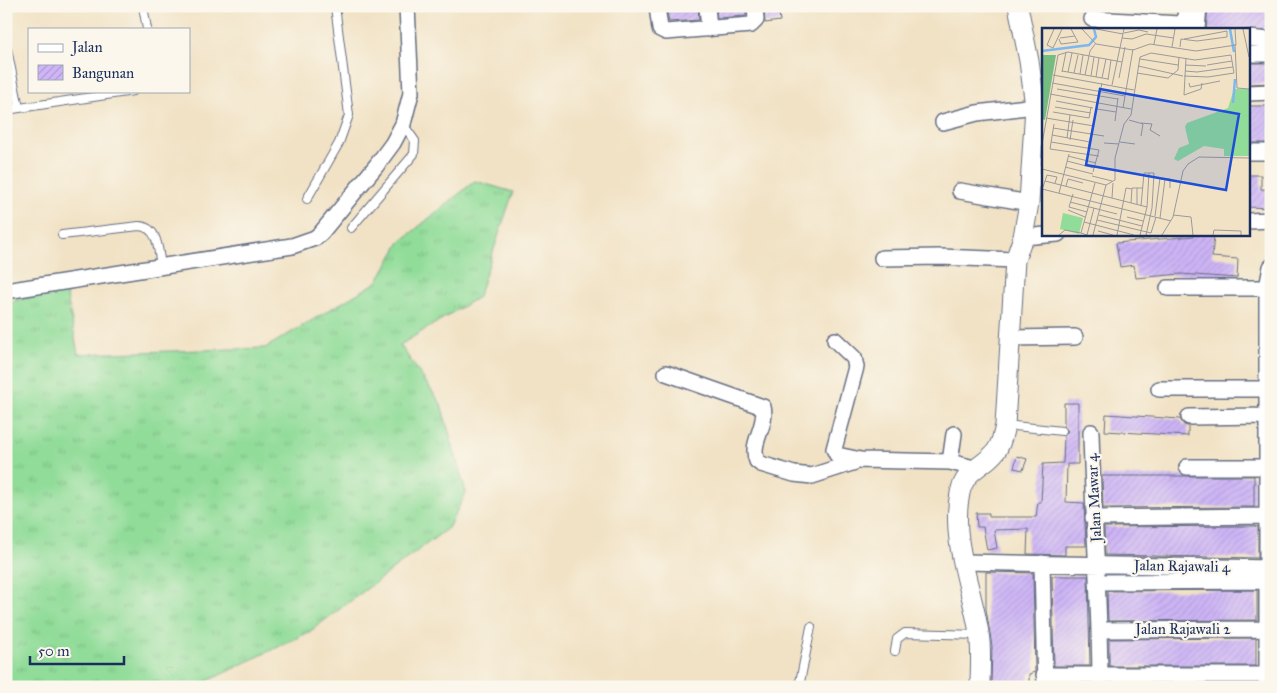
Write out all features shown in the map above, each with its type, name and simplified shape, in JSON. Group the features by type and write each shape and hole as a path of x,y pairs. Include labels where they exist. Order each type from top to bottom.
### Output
{"street":[{"path":"6,290 292,246 315,238 322,233 393,144 403,124 410,93 407,6"},
{"path":"657,6 659,27 663,32 754,24 756,20 755,6"},
{"path":"707,6 709,29"},
{"path":"980,687 980,635 958,530 958,503 963,482 974,468 995,453 1002,439 1004,425 1015,260 1023,238 1029,203 1035,106 1029,61 1018,6"},
{"path":"1186,6 1191,27"},
{"path":"1191,27 1199,6"},
{"path":"1092,19 1191,27"},
{"path":"1250,38 1271,40"},
{"path":"1250,54 1271,54"},
{"path":"1250,93 1271,92"},
{"path":"944,122 977,113 1035,106"},
{"path":"1250,152 1271,152"},
{"path":"960,191 1029,203"},
{"path":"1250,221 1271,220"},
{"path":"1023,238 1049,235"},
{"path":"882,258 940,257 1015,260"},
{"path":"1042,563 1044,681 1268,679 1269,574 1266,516 1266,389 1269,357 1269,288 1271,267"},
{"path":"1168,288 1269,288"},
{"path":"1010,338 1075,338"},
{"path":"835,340 854,358 856,367 834,451 839,456 861,460 950,462 974,468"},
{"path":"666,373 763,407 764,416 755,452 757,461 761,464 794,474 812,476 861,460"},
{"path":"1158,388 1266,389"},
{"path":"1189,417 1266,416"},
{"name":"Jalan Mawar 4","path":"1091,432 1093,518 1098,564 1100,680"},
{"path":"950,462 954,434"},
{"path":"1187,467 1266,467"},
{"path":"1093,518 1266,516"},
{"name":"Jalan Rajawali 4","path":"964,562 1098,564 1269,574"},
{"path":"1098,582 1269,574"},
{"name":"Jalan Rajawali 2","path":"1100,630 1269,629"}],"lane":[{"path":"142,6 147,28"},
{"path":"306,199 339,143 349,115 335,6"},
{"path":"6,44 19,108"},
{"path":"6,110 126,92"},
{"path":"351,228 414,154 416,141 403,124"},
{"path":"62,235 139,226 148,228 154,234 161,266"},
{"path":"1004,425 1062,431"},
{"path":"799,687 811,627"},
{"path":"894,651 897,639 905,633 980,635"}],"green space":[{"path":"475,181 513,192 478,297 400,345 441,404 466,493 448,528 309,632 195,687 6,687 6,302 66,291 78,354 265,348 377,282 400,242"}],"building":[{"path":"666,6 698,6 699,20 669,22"},
{"path":"716,6 746,6 746,16 717,18"},
{"path":"764,6 778,6 780,21 765,23"},
{"path":"1208,6 1271,6 1271,31 1250,30 1250,28 1206,28"},
{"path":"1250,63 1271,63 1271,83 1250,84"},
{"path":"1250,106 1271,106 1271,143 1250,143"},
{"path":"1250,175 1261,175 1261,189 1271,190 1271,208 1250,207"},
{"path":"1214,235 1212,257 1238,259 1237,278 1181,274 1136,278 1134,265 1120,267 1116,243"},
{"path":"1064,403 1078,403 1078,464 1067,464 1066,502 1084,503 1086,546 1065,546 1065,555 1027,554 1028,529 994,530 997,548 987,550 983,527 977,527 976,513 989,513 989,517 1036,517 1038,502 1041,502 1043,464 1063,463 1064,436 1068,431 1064,426"},
{"path":"1106,414 1180,419 1184,425 1188,426 1188,436 1105,431"},
{"path":"1017,456 1027,459 1023,470 1014,468"},
{"path":"1102,476 1254,476 1254,507 1103,508"},
{"path":"1104,527 1258,527 1258,558 1105,555"},
{"path":"986,572 1033,573 1035,672 1029,674 1029,687 991,687 992,646 986,609"},
{"path":"1052,576 1088,576 1090,666 1054,666"},
{"path":"1257,590 1257,620 1108,621 1107,591"},
{"path":"1256,638 1256,666 1109,666 1109,639"}]}
